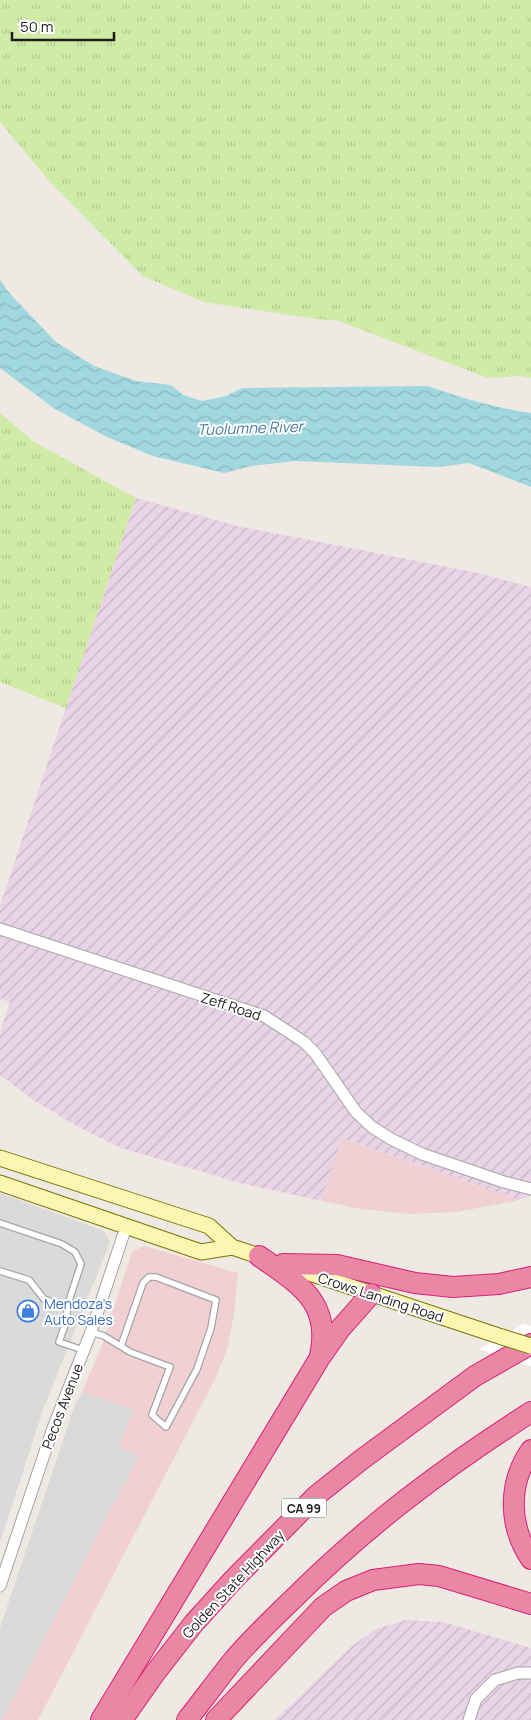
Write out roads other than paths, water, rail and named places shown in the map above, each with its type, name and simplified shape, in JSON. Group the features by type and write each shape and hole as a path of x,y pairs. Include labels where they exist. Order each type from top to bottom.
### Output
{"highway":[{"path":"259,1256 302,1287 311,1298 319,1314 322,1328 323,1341 319,1359"},
{"path":"283,1264 337,1266 415,1283 452,1287 499,1284 531,1277"},
{"path":"101,1720 319,1359 340,1330 371,1294"},
{"name":"Golden State Highway","path":"122,1720 155,1673 194,1624 233,1580 317,1495 475,1376 531,1345"},
{"path":"187,1720 232,1662 354,1540 438,1474 531,1412"},
{"path":"531,1450 518,1473 513,1502 516,1528 531,1559"},
{"path":"216,1720 323,1607 346,1591 373,1580 419,1574 439,1576 531,1604"}],"main road":[{"name":"Crows Landing Road","path":"0,1158 209,1226 232,1247 531,1345"},
{"name":"Crows Landing Road","path":"1,1186 201,1252 232,1247"}],"street":[{"name":"Zeff Road","path":"0,930 264,1016 304,1042 315,1053 356,1112 372,1127 422,1154 504,1182 531,1189"},
{"name":"Pecos Avenue","path":"0,1586 52,1428 90,1332 126,1227"},
{"path":"469,1720 476,1699 496,1680 518,1672 531,1674"}],"lane":[{"path":"0,1223 62,1244 75,1252 81,1264 67,1307 67,1319 59,1342 83,1350"},
{"path":"0,1271 29,1280 44,1299 67,1307"},
{"path":"90,1332 104,1336 130,1352 170,1366 152,1415 166,1427 197,1369 211,1328 216,1300 156,1277 149,1277 143,1283 121,1346"}],"water":[{"name":"Tuolumne River","path":"0,280 11,295 56,342 94,366 136,381 171,385 183,395 202,401 226,396 242,388 428,386 479,402 531,413 531,487 469,463 438,467 295,461 251,466 224,473 153,456 107,437 55,409 0,368"}],"place":[{"name":"Mendoza's Auto Sales","path":"28,1311"}]}
